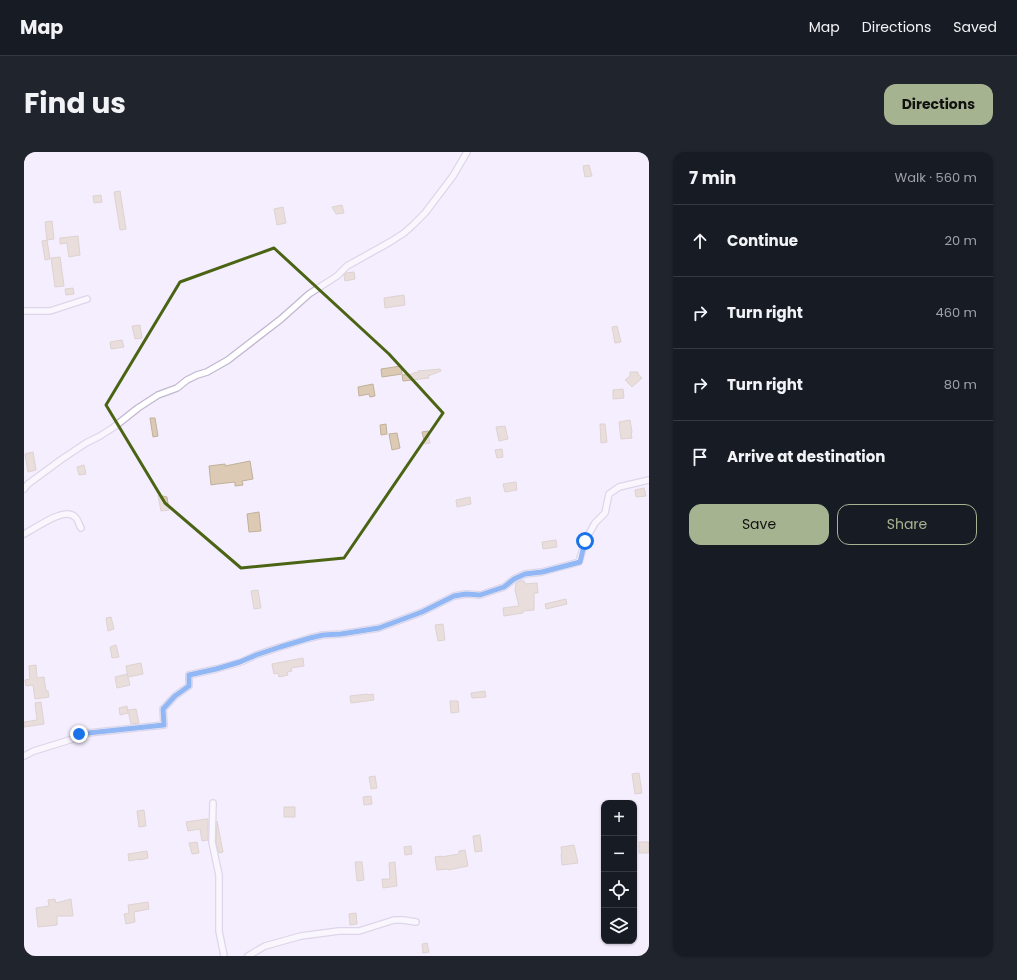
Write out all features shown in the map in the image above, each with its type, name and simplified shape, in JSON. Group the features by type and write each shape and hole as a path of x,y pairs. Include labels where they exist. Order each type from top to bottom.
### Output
{"street":[{"path":"24,489 28,484 62,459 114,427 138,408 158,395 177,388 187,380 207,372 228,360 309,294 337,276 347,266 404,233 425,213 453,176 467,152"},
{"path":"24,311 50,311 87,299"},
{"path":"24,756 34,751 76,738 79,734 164,725 163,709 175,696 189,686 189,675 216,669 310,638 379,628 422,612 454,596 466,594 480,595 504,587 514,579 525,574 542,572 580,562 585,541 595,523 605,513 609,494 620,487 649,480"},
{"path":"24,534 62,514 68,513 75,517 81,528"},
{"path":"213,803 212,842 219,875 219,931 224,956"},
{"path":"248,956 265,946 300,936 339,931 359,931 394,920 416,922"}],"highlighted area":[{"path":"274,248 389,354 443,413 344,558 241,568 165,503 106,405 180,282"}],"building":[{"path":"589,165 592,176 585,177 583,166"},
{"path":"120,191 126,229 120,230 114,192"},
{"path":"101,195 102,202 94,203 93,196"},
{"path":"342,205 344,213 336,214 332,207"},
{"path":"283,207 286,223 277,225 274,209"},
{"path":"52,221 54,239 47,240 45,222"},
{"path":"78,236 80,255 69,257 67,243 60,244 60,238"},
{"path":"47,240 50,259 45,260 42,241"},
{"path":"60,257 64,286 55,287 51,258"},
{"path":"354,272 355,279 345,281 344,275 346,273"},
{"path":"73,288 74,294 66,295 65,289"},
{"path":"404,295 405,305 385,308 384,298"},
{"path":"140,325 142,338 135,339 132,326"},
{"path":"617,326 621,342 615,343 612,327"},
{"path":"122,340 124,347 111,349 110,342"},
{"path":"401,366 402,374 382,377 381,369"},
{"path":"440,369 441,371 428,376 429,378 403,381 402,375 413,374 419,372 418,371"},
{"path":"630,372 638,372 642,378 632,387 625,380 630,376"},
{"path":"373,384 375,396 370,397 369,394 359,396 358,387"},
{"path":"623,389 624,398 613,399 613,390"},
{"path":"150,418 155,418 158,436 153,437"},
{"path":"630,420 632,438 621,439 619,422"},
{"path":"386,424 387,434 381,435 380,425"},
{"path":"600,424 605,424 607,442 601,443"},
{"path":"505,426 508,439 499,441 496,427"},
{"path":"428,431 430,443 425,444 422,432"},
{"path":"397,433 400,448 392,450 389,434"},
{"path":"502,449 503,457 497,458 495,450"},
{"path":"33,452 36,470 28,472 25,454"},
{"path":"250,461 253,479 242,481 243,485 235,486 235,482 211,485 209,466 225,464 225,466"},
{"path":"84,465 86,474 79,475 77,467"},
{"path":"516,482 517,490 505,492 503,484"},
{"path":"644,488 646,496 636,497 635,490"},
{"path":"158,495 167,497 169,510 161,511"},
{"path":"470,497 471,504 457,507 456,500"},
{"path":"259,512 261,531 249,532 247,514"},
{"path":"556,540 557,547 543,549 542,542"},
{"path":"524,581 525,584 537,583 538,593 534,593 534,610 504,616 503,608 519,606 515,590 516,583"},
{"path":"258,590 261,608 254,609 251,591"},
{"path":"566,599 567,604 546,609 545,604"},
{"path":"111,617 114,629 108,631 106,618"},
{"path":"443,624 445,640 438,641 435,625"},
{"path":"116,645 119,657 112,658 110,647"},
{"path":"303,658 304,666 291,668 292,671 287,672 288,675 279,677 278,673 274,674 272,664"},
{"path":"141,663 143,674 128,677 126,666"},
{"path":"36,665 37,678 44,677 46,691 48,691 49,697 35,699 33,685 26,686 25,680 30,679 29,666"},
{"path":"127,674 130,685 117,688 115,677"},
{"path":"485,691 486,697 472,698 471,693"},
{"path":"373,694 374,700 351,703 350,696"},
{"path":"450,701 458,701 459,712 451,713"},
{"path":"41,702 44,724 24,727 24,722 37,720 35,703"},
{"path":"127,706 128,713 120,715 119,708"},
{"path":"136,709 139,723 131,724 128,710"},
{"path":"639,773 642,793 635,794 632,774"},
{"path":"375,776 377,788 371,789 369,777"},
{"path":"371,796 372,804 364,805 363,797"},
{"path":"284,807 295,807 295,817 284,817"},
{"path":"144,810 146,826 139,827 137,811"},
{"path":"208,819 208,840 202,841 200,829 188,831 186,822"},
{"path":"217,821 223,852 219,853 216,842"},
{"path":"480,835 482,851 475,852 473,836"},
{"path":"197,842 199,853 192,854 189,843"},
{"path":"639,842 649,842 649,853 639,853"},
{"path":"574,845 578,863 562,865 561,847"},
{"path":"411,846 412,854 405,855 404,847"},
{"path":"465,850 468,866 448,870 437,870 435,857 459,854 459,851"},
{"path":"147,851 148,858 129,861 128,854"},
{"path":"355,862 362,862 364,880 357,881"},
{"path":"395,862 397,886 383,888 382,879 390,879 389,863"},
{"path":"55,899 56,903 71,899 73,916 57,916 57,925 38,927 36,908 49,906 48,900"},
{"path":"148,902 149,909 134,912 135,922 126,924 124,914 129,913 128,905"},
{"path":"356,913 357,924 350,925 349,914"},
{"path":"427,943 429,952 423,953 422,944"}],"route":[{"path":"79,734 164,725 163,709 175,696 189,686 189,675 240,662 256,655 310,638 379,628 422,612 454,596 466,594 480,595 504,587 514,579 525,574 542,572 580,562 585,541"}]}
